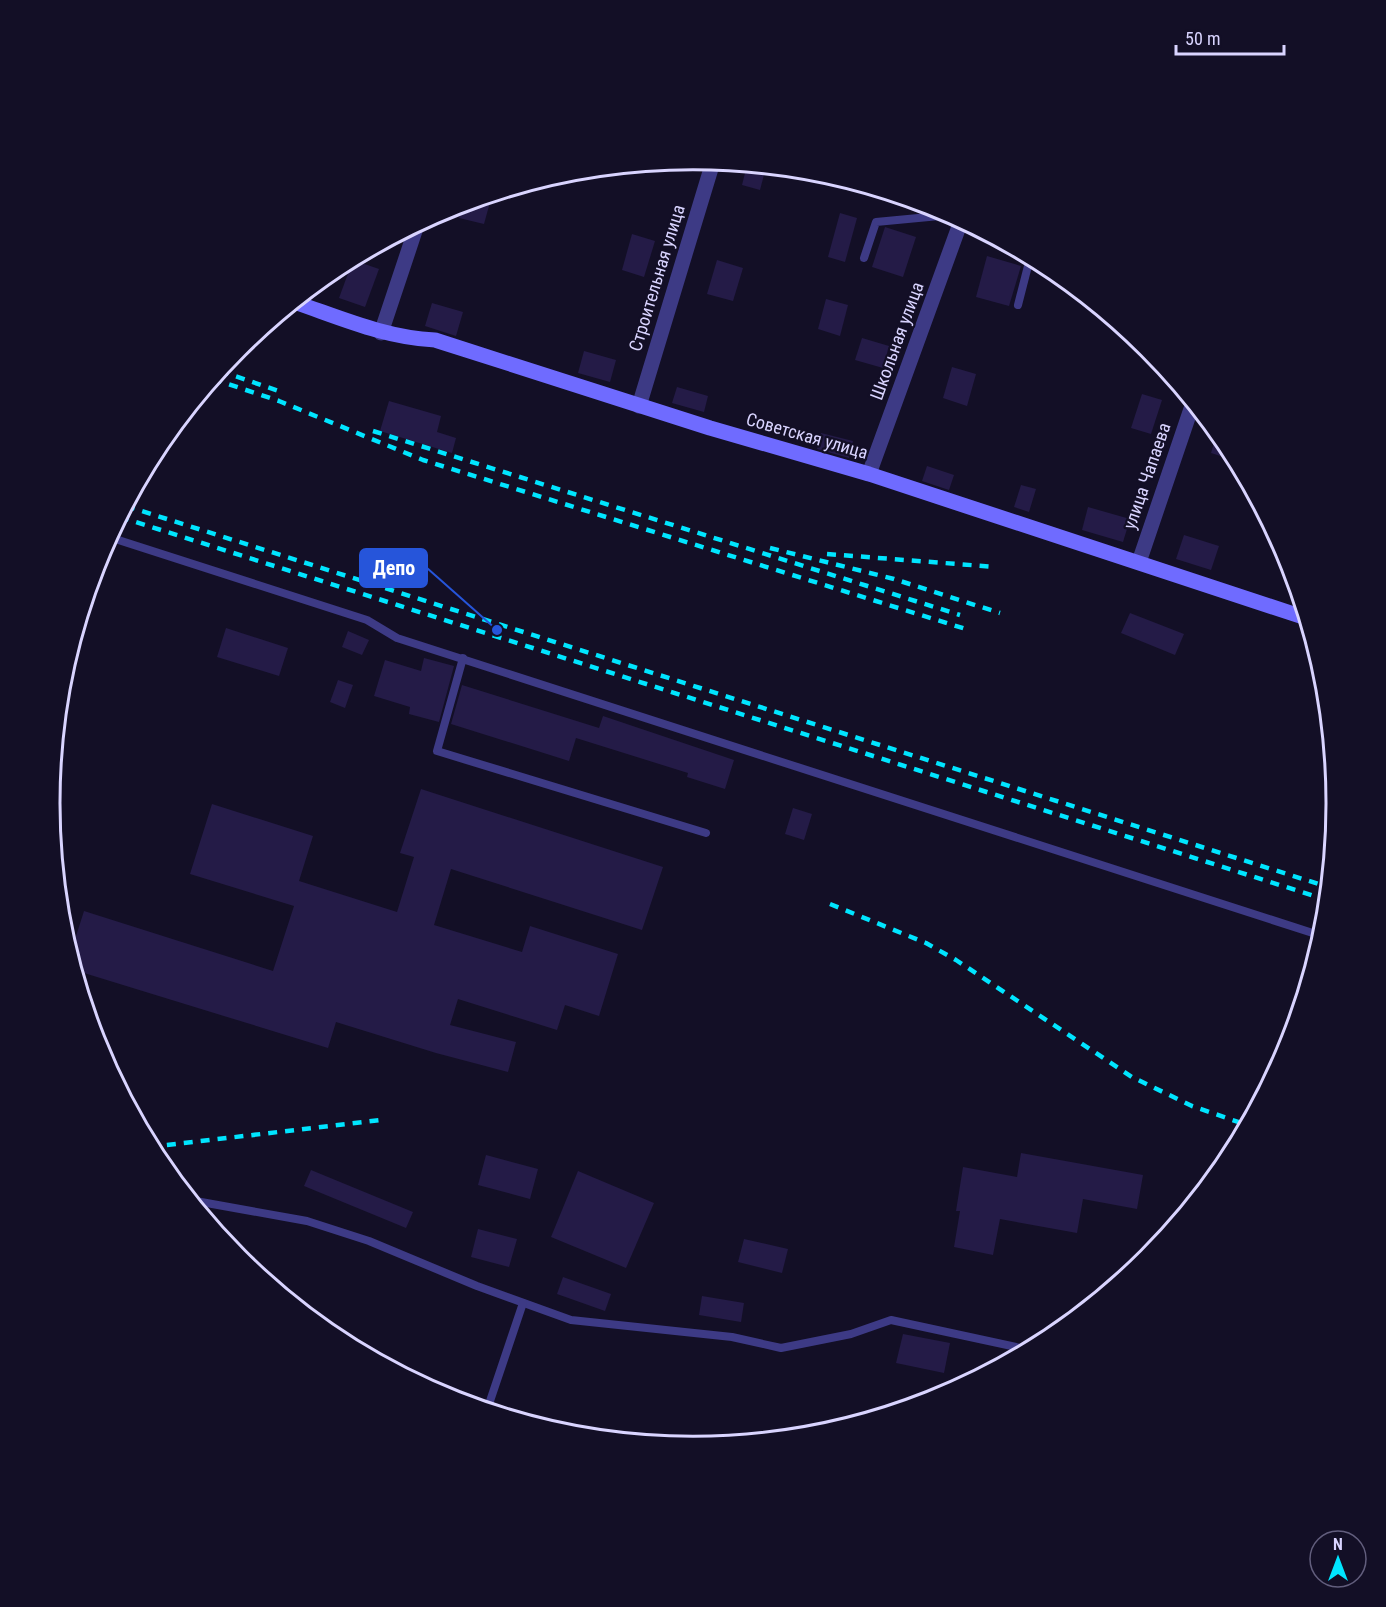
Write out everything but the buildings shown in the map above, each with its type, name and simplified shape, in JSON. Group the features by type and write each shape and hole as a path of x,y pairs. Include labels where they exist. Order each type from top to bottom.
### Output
{"street":[{"name":"Строительная улица","path":"639,406 710,171"},
{"name":"Школьная улица","path":"869,474 959,230"},
{"path":"381,333 413,236"},
{"name":"Советская улица","path":"303,305 381,333 405,339 435,340 639,406 869,474 1296,615"},
{"name":"улица Чапаева","path":"1139,562 1190,412"}],"lane":[{"path":"864,258 876,222 930,217"},
{"path":"1018,305 1028,266"},
{"path":"118,540 368,620 397,638 1313,933"},
{"path":"463,658 436,751 706,833"},
{"path":"202,1202 307,1221 369,1241 571,1320 732,1337 781,1348 851,1334 891,1320 1017,1347"},
{"path":"489,1403 523,1303"}],"railway":[{"path":"228,374 279,391"},
{"path":"221,382 279,401 423,460 969,630"},
{"path":"373,431 960,615"},
{"path":"133,508 1321,885"},
{"path":"127,519 1319,897"},
{"path":"770,548 894,579 1000,613"},
{"path":"827,554 996,567"},
{"path":"830,904 926,943 956,960 1132,1077 1192,1106 1239,1122"},
{"path":"161,1146 381,1120"}],"place":[{"name":"Депо","path":"497,630"}]}
